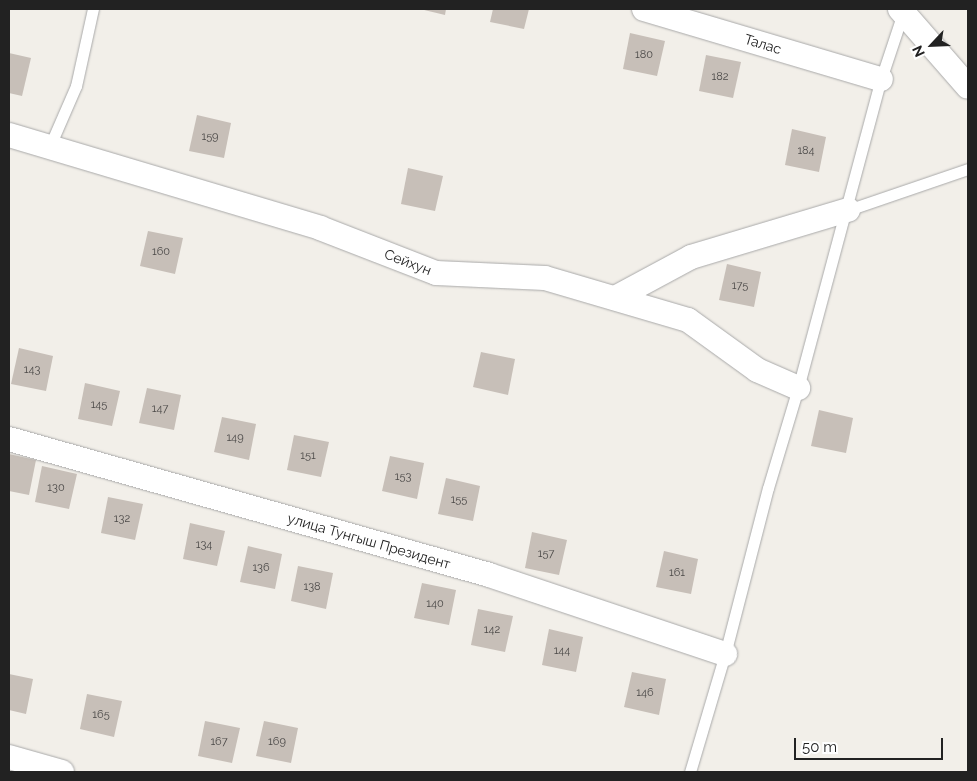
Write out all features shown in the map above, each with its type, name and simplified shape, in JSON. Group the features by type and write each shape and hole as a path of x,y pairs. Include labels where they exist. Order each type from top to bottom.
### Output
{"street":[{"name":"Талас","path":"644,9 881,79"},
{"path":"902,11 968,87"},
{"name":"Сейхун","path":"9,135 320,228 436,273 546,278 688,320 756,370 798,388"},
{"path":"615,298 691,257 848,210"},
{"name":"улица Тунгыш Президент","path":"9,439 489,576 725,654"},
{"path":"9,757 62,772"}],"lane":[{"path":"49,148 76,86 93,9"},
{"path":"690,772 725,654 768,488 798,388 848,210 881,79 902,11"},
{"path":"848,210 968,169"}],"building":[{"path":"420,9 446,9 445,15"},
{"path":"493,9 529,9 524,29 490,22"},
{"path":"630,33 665,41 657,76 623,69"},
{"path":"9,53 31,58 22,96 9,93"},
{"path":"706,55 741,62 733,98 699,91"},
{"path":"197,115 231,123 224,158 189,151"},
{"path":"792,129 826,137 819,172 785,165"},
{"path":"408,168 443,176 435,211 401,204"},
{"path":"148,231 183,238 175,274 140,266"},
{"path":"727,264 761,272 754,307 719,300"},
{"path":"19,348 53,356 46,391 11,384"},
{"path":"481,352 515,359 508,395 473,387"},
{"path":"85,383 120,391 112,426 78,419"},
{"path":"147,388 181,395 174,430 139,423"},
{"path":"819,410 853,418 846,453 811,446"},
{"path":"222,417 256,424 249,460 214,452"},
{"path":"294,435 329,442 321,477 287,470"},
{"path":"9,454 36,460 29,495 9,491"},
{"path":"390,456 424,463 417,499 382,491"},
{"path":"42,466 77,474 69,509 35,502"},
{"path":"446,478 480,486 473,521 438,514"},
{"path":"108,497 143,504 135,540 101,533"},
{"path":"190,523 225,531 217,566 183,559"},
{"path":"532,532 567,540 559,575 525,568"},
{"path":"248,546 282,554 275,589 240,582"},
{"path":"664,551 698,559 691,594 656,587"},
{"path":"298,566 333,573 326,609 291,601"},
{"path":"422,583 456,590 449,625 414,618"},
{"path":"478,609 513,616 505,652 471,645"},
{"path":"549,629 583,637 576,672 542,665"},
{"path":"632,672 666,679 659,715 624,707"},
{"path":"9,674 33,679 26,714 9,710"},
{"path":"87,694 122,701 114,737 80,729"},
{"path":"205,721 240,728 232,763 198,756"},
{"path":"264,721 298,728 291,763 256,756"}]}
